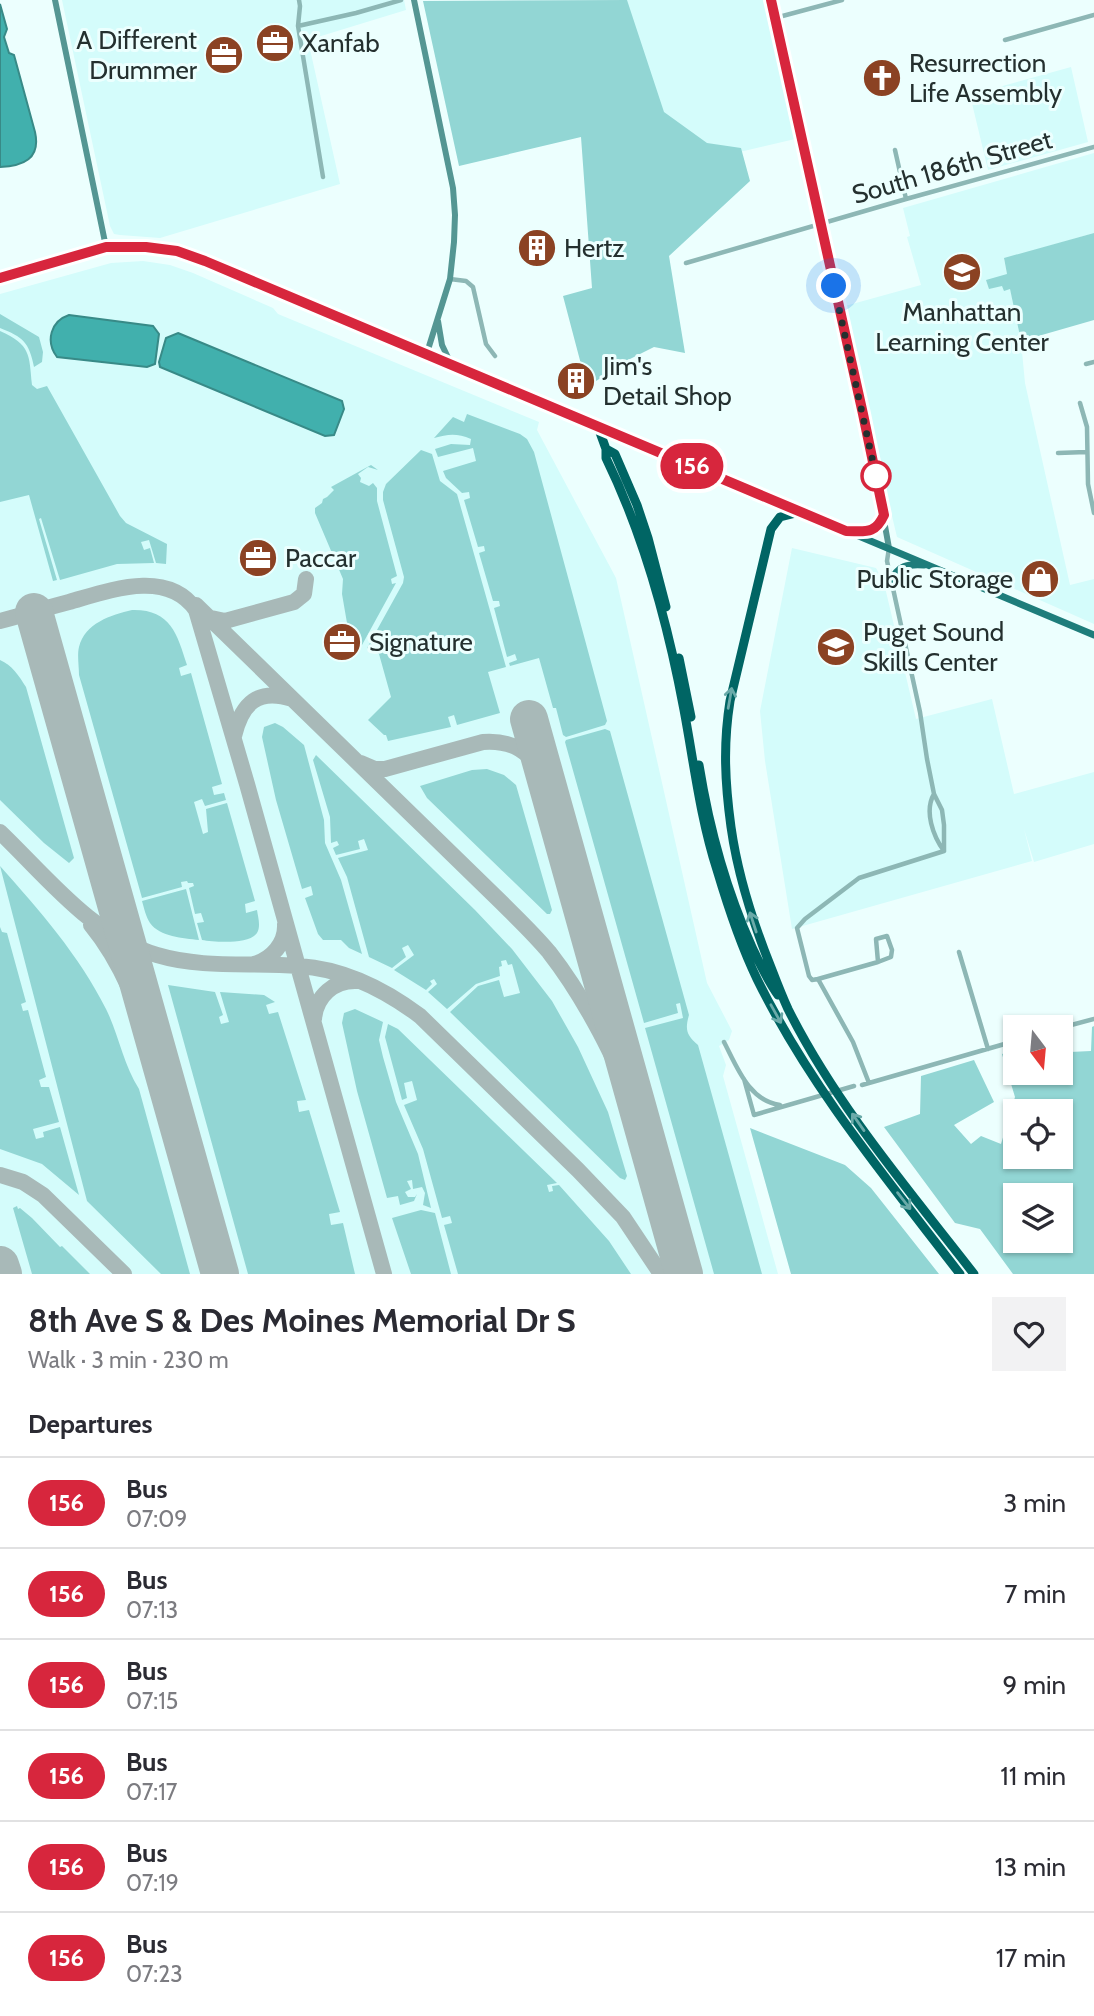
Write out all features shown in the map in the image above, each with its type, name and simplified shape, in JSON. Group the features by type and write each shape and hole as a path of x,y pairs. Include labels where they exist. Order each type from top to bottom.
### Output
{"highway":[{"path":"598,427 606,449 606,458 630,515 660,606 674,661 701,810 716,869 746,952 773,1009 837,1113 960,1274"},
{"path":"606,449 615,454 621,465 648,538 682,667 710,824 747,937 764,974 852,1113 974,1274"},
{"path":"787,1008 755,928 740,878 733,845 724,756 731,691 771,529 780,517 800,512"}],"main road":[{"path":"0,278 106,247 146,247 177,251 1094,635"},
{"path":"846,531 872,530 884,515"},
{"path":"891,582 897,571 906,565 931,566"}],"street":[{"path":"55,0 106,247"},
{"path":"299,0 298,26 323,177"},
{"path":"298,26 401,0"},
{"path":"414,0 453,188 455,215 450,279 426,356"},
{"path":"771,0 870,444 884,515 891,582 920,712 934,794 943,817 944,851"},
{"path":"775,18 842,0"},
{"path":"1005,40 1094,15"},
{"name":"South 186th Street","path":"686,262 1094,147"},
{"path":"895,150 906,199"},
{"path":"450,279 466,281 473,287 485,344 495,356"},
{"path":"438,319 442,345 453,367"},
{"path":"1086,364 1094,362"},
{"path":"1080,402 1087,427 1088,484 1094,513"},
{"path":"1058,453 1086,452"},
{"path":"934,794 930,800 930,816 936,840 944,851"},
{"path":"878,962 876,939 887,936 892,954 887,960 811,979 797,928 859,878 944,851"},
{"path":"959,951 988,1049"},
{"path":"818,979 852,1042 869,1083"},
{"path":"1073,1025 1094,1019"},
{"path":"724,1042 744,1079 760,1099 776,1105 788,1105"},
{"path":"862,1085 1003,1045"},
{"path":"744,1079 754,1115 854,1086"}],"shaded area":[{"path":"62,0 404,0 406,10 308,40 340,184 160,238 114,234 110,226"},
{"path":"619,0 765,0 795,139 727,155 662,122"},
{"path":"627,0 664,112 707,143 741,148 750,181 669,256 685,353 654,347 628,360 587,387 563,296 592,288 581,137 459,166 423,1"},
{"path":"0,4 7,29 4,37 9,53 14,55 36,141 33,155 23,163 0,167"},
{"path":"1071,67 1088,142 988,170 970,95"},
{"path":"1094,153 1094,233 1004,259 1021,341 1025,383 1070,585 1094,579 1094,624 897,537 845,306 921,285 907,237 910,236 903,208"},
{"path":"1094,233 1094,320 1021,341 1010,289 1004,291 1002,286 989,289 986,280 1007,274 1004,258"},
{"path":"143,261 170,265 193,273 273,308 278,314 539,422 537,430 616,578 707,983 732,1031 729,1040 719,1046 726,1065 723,1076 778,1274 0,1274 0,294 111,263"},
{"path":"0,314 39,337 43,352 42,362 34,367 24,342 0,328"},
{"path":"69,315 153,326 159,334 155,364 147,367 57,357 51,345 52,332 58,322"},
{"path":"0,331 23,346 29,358 32,385 37,389 47,386 120,516 126,523 167,544 166,564 156,563 149,540 141,542 144,550 150,548 154,563 117,564 60,580 41,518 39,519 57,580 53,581 29,495 0,502"},
{"path":"178,333 342,401 344,409 334,435 325,436 160,367 166,338"},
{"path":"467,414 520,434 527,439 534,452 607,721 605,725 566,737 563,735 556,708 553,708 539,658 510,666 509,663 517,660 515,654 507,657 494,608 500,606 499,601 493,601 479,553 485,551 484,546 478,547 464,500 470,498 469,492 462,493 446,478 443,471 476,461 473,448 438,457 435,449 451,444 470,445 471,439 461,436 434,438 453,417 464,422"},
{"path":"421,450 432,454 440,481 457,494 506,667 488,672 500,713 457,725 454,715 448,717 451,727 388,741 386,735 368,720 391,697 379,654 367,648 404,577 383,492 386,484"},
{"path":"371,465 378,470 368,467 358,474 360,482 369,486 373,483 377,488 377,501 397,576 391,579 392,584 396,583 362,645 355,647 347,623 342,594 343,579 315,508 334,490 331,487"},
{"path":"792,548 876,568 884,583 916,719 992,699 1014,794 1094,772 1094,844 1034,862 1024,829 1032,861 792,929 765,761 760,711"},
{"path":"132,610 145,611 163,619 170,625 180,643 187,665 179,668 181,676 191,673 222,784 212,787 214,795 224,793 226,800 205,806 202,799 194,802 203,834 208,832 206,809 227,803 255,901 245,904 246,913 257,910 259,927 253,937 231,942 202,940 197,923 204,922 201,913 195,914 189,888 194,886 193,883 181,882 182,887 142,898 79,675 78,657 82,639 93,626"},
{"path":"0,660 12,668 26,687 74,858 69,863 0,800"},
{"path":"275,723 304,745 324,820 325,843 341,880 362,954 349,948 341,940 323,940 318,934 305,898 313,895 311,886 302,889 276,800 262,737 264,727"},
{"path":"605,729 610,731 689,1015 688,1031 698,1045 762,1274 714,1274 645,1028 683,1018 680,1003 676,1004 678,1013 644,1023 565,742"},
{"path":"316,755 475,910 512,949 552,1001 578,1047 608,1112 627,1176 625,1180 450,1012 478,986 499,980 504,997 520,993 512,964 508,965 506,960 501,961 500,976 476,984 447,1009 428,992 437,984 434,979 426,990 394,970 414,955 408,945 402,948 406,957 392,968 369,957 347,877 338,858 368,850 364,839 358,841 360,849 336,855 333,848 339,845 337,841 331,843 330,817 313,760"},
{"path":"487,769 504,775 516,785 552,910 550,914 427,798 420,786 472,770"},
{"path":"0,866 71,952 106,1009 139,1089 190,1274 161,1274 87,1201"},
{"path":"186,889 199,940 172,936 154,928 147,918 142,901"},
{"path":"0,927 2,932 7,933 26,1002 21,1004 23,1011 28,1010 46,1077 39,1080 41,1087 49,1087 59,1122 33,1129 36,1139 44,1137 43,1132 60,1127 79,1195 42,1164 0,1149"},
{"path":"168,985 215,992 223,1015 219,1017 221,1024 229,1022 220,992 264,995 275,1002 266,1005 269,1014 278,1012 306,1100 297,1101 299,1112 309,1110 340,1212 329,1214 331,1225 343,1223 355,1274 248,1274"},
{"path":"355,1009 383,1022 379,1040 383,1057 396,1102 418,1154 431,1208 423,1205 425,1193 422,1187 413,1189 412,1180 407,1181 411,1189 405,1192 408,1197 415,1197 417,1194 414,1201 400,1205 398,1196 387,1198 357,1091 342,1023 344,1013"},
{"path":"388,1024 398,1029 557,1183 547,1185 549,1192 553,1191 552,1186 559,1185 609,1241 631,1274 458,1274 444,1225 452,1223 450,1216 442,1218 423,1149 404,1105 417,1100 412,1081 404,1083 407,1098 402,1100 385,1037"},
{"path":"1094,1026 1094,1274 1013,1274 980,1229 955,1223 884,1127 920,1114 921,1076 974,1060 994,1102 954,1125 971,1144 981,1136 1001,1144 1003,1137 1003,1169 1073,1169 1073,1099 1014,1099 1011,1085 1073,1085 1073,1052 1091,1051"},
{"path":"750,1128 845,1165 871,1188 939,1274 791,1274"},
{"path":"17,1206 90,1274 32,1274 13,1208"},
{"path":"421,1210 435,1213 451,1274 411,1274 392,1218"}],"taxiway":[{"path":"211,618 225,621 294,602 304,594 306,579"},
{"path":"0,621 136,586 169,589 184,597 196,610 384,1274"},
{"path":"196,605 543,945 588,1011 611,1053 640,1117"},
{"path":"234,736 237,724 253,701 270,696 292,699"},
{"path":"361,763 375,769 385,769 483,742 493,742 520,749 533,761 544,778"},
{"path":"0,832 91,920 134,946 157,955 192,962 299,966 332,971 378,989 406,1006 420,1016 623,1217 661,1274"},
{"path":"254,964 261,962 277,949 283,938 285,924"},
{"path":"91,925 127,982 168,1088"},
{"path":"314,1019 318,1003 328,991 341,983 357,981"},
{"path":"0,1175 23,1182 43,1195 124,1274"}],"runway":[{"path":"34,612 220,1274"},
{"path":"529,719 684,1274"},
{"path":"0,1265 3,1274"}],"bus line":[{"name":"156","path":"0,278 106,247 146,247 177,251 846,531 872,530 884,515 771,0"}],"place":[{"name":"Xanfab","path":"275,43"},
{"name":"A Different Drummer","path":"224,55"},
{"name":"Resurrection Life Assembly","path":"882,78"},
{"name":"Hertz","path":"537,248"},
{"name":"Manhattan Learning Center","path":"962,272"},
{"name":"Jim's Detail Shop","path":"576,381"},
{"name":"Paccar","path":"258,558"},
{"name":"Public Storage","path":"1040,579"},
{"name":"Signature","path":"342,642"},
{"name":"Puget Sound Skills Center","path":"836,647"}],"route":[{"path":"834,286 876,476"}]}
